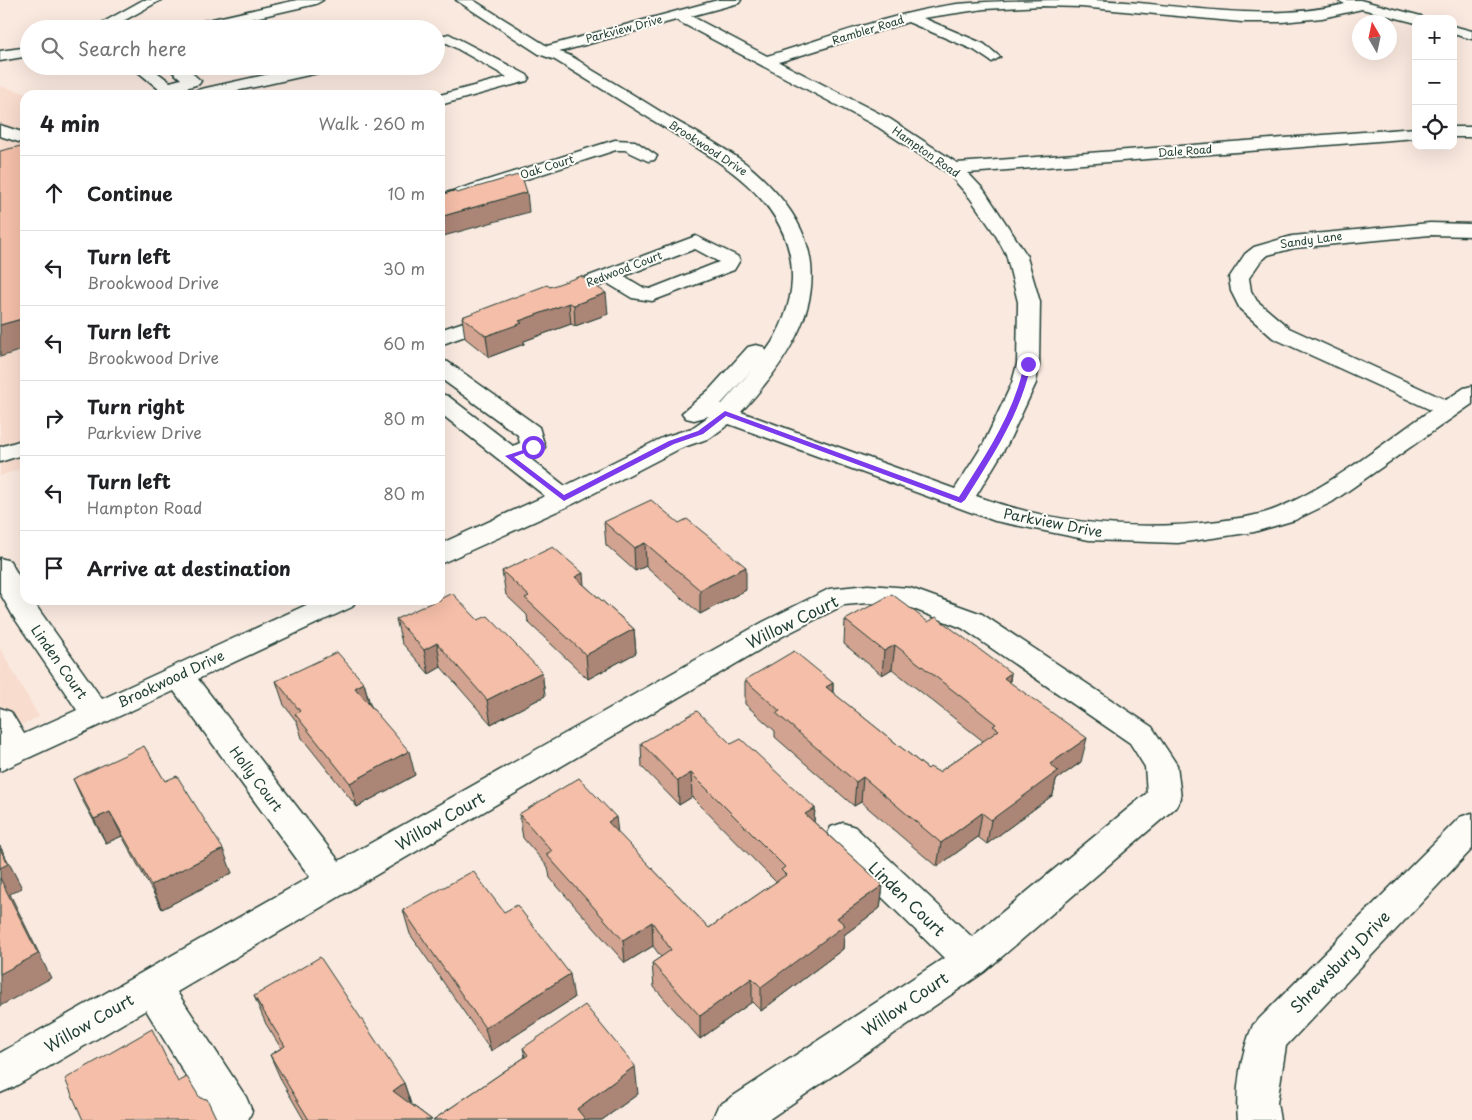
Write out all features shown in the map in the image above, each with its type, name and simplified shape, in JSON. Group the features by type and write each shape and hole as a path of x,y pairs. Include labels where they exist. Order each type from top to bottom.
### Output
{"street":[{"path":"115,20 154,0"},
{"path":"226,20 316,0"},
{"name":"Parkview Drive","path":"548,53 678,14 734,0"},
{"path":"1344,0 1412,19"},
{"path":"468,3 490,2"},
{"name":"Rambler Road","path":"765,60 910,18 957,8 1026,2 1088,3 1254,18 1326,14 1361,5"},
{"name":"Brookwood Drive","path":"445,553 564,498 671,443 700,433 714,409 742,398 773,360 786,340 798,311 803,288 804,268 801,249 793,228 768,192 732,162 559,56 548,53 468,3"},
{"name":"Hampton Road","path":"678,14 884,123 954,169 977,194 1005,234 1016,254 1028,293 1030,323 1024,383 996,443 961,500"},
{"path":"910,18 979,47 992,57"},
{"path":"1457,31 1472,35"},
{"path":"445,41 521,78 445,99"},
{"path":"0,56 20,53"},
{"path":"149,75 168,90"},
{"path":"175,90 192,82 184,75"},
{"path":"220,90 288,75"},
{"path":"0,130 20,137"},
{"path":"1457,132 1472,132"},
{"name":"Dale Road","path":"954,169 1412,133"},
{"name":"Oak Court","path":"445,199 615,145 629,145 648,156"},
{"name":"Sandy Lane","path":"1447,410 1281,333 1248,304 1241,291 1240,278 1252,258 1261,251 1292,242 1430,229 1472,230"},
{"name":"Redwood Court","path":"445,336 696,242 730,260 727,266 652,295 638,294 608,276"},
{"path":"445,371 530,432 533,447 509,456"},
{"name":"Parkview Drive","path":"714,409 1004,515 1089,532 1178,535 1246,525 1286,514 1323,496 1472,393"},
{"path":"445,405 564,498"},
{"path":"0,455 20,448"},
{"name":"Linden Court","path":"0,567 20,604"},
{"name":"Willow Court","path":"0,1074 773,629 839,596 868,594 910,597 972,621 1141,735 1161,765 1164,798 971,960 733,1120"},
{"name":"Linden Court","path":"20,605 96,714"},
{"name":"Brookwood Drive","path":"9,755 331,605"},
{"name":"Holly Court","path":"178,675 334,882"},
{"path":"0,720 9,755"},
{"name":"Shrewsbury Drive","path":"1259,1120 1257,1103 1267,1038 1472,827"},
{"name":"Linden Court","path":"843,837 971,960"},
{"path":"152,987 231,1111"}],"shaded area":[{"path":"0,86 20,92 20,469 0,476"},
{"path":"0,648 39,717 0,734"}],"building":[{"path":"20,146 20,319 0,325 0,151"},
{"path":"521,174 527,192 445,216 445,194 454,191 457,193"},
{"path":"581,276 606,293 574,305 569,303 519,321 522,323 486,336 462,317 547,285 550,287"},
{"path":"651,500 679,523 687,519 746,567 700,590 645,543 634,548 604,522"},
{"path":"553,547 583,573 575,577 634,629 586,655 525,598 529,596 502,571"},
{"path":"452,593 478,620 488,616 542,672 487,700 437,643 424,650 396,619 426,605 445,605 445,596"},
{"path":"892,594 928,622 936,617 1011,673 1004,678 1087,738 1050,764 1058,771 991,820 982,813 941,843 863,777 856,782 776,713 780,711 745,680 794,651 833,683 826,687 928,769 930,767 939,772 999,730 993,726 996,724 895,645 884,651 845,620"},
{"path":"337,652 364,683 355,688 409,751 350,783 295,714 300,711 276,681"},
{"path":"697,711 731,744 741,739 815,808 805,814 883,885 837,918 845,925 761,987 752,978 700,1016 652,963 671,950 652,922 623,940 546,854 552,851 519,814 579,778 616,817 608,822 709,928 786,875 781,870 785,867 691,773 678,781 641,743"},
{"path":"144,746 165,781 177,776 223,849 151,885 110,812 94,819 73,779"},
{"path":"0,849 8,864 0,868"},
{"path":"473,871 504,912 517,905 570,974 485,1028 403,910"},
{"path":"0,878 38,954 0,974"},
{"path":"320,957 404,1083 393,1091 432,1120 309,1120 270,1055 285,1046 254,996"},
{"path":"585,1005 635,1066 577,1109 585,1119 433,1120 528,1055 523,1048"},
{"path":"152,1029 178,1082 187,1077 200,1098 207,1099 217,1120 83,1120 65,1079"}],"route":[{"path":"533,447 509,456 564,498 671,443 700,433 725,413 961,500 996,443 1024,383 1028,364"}]}
